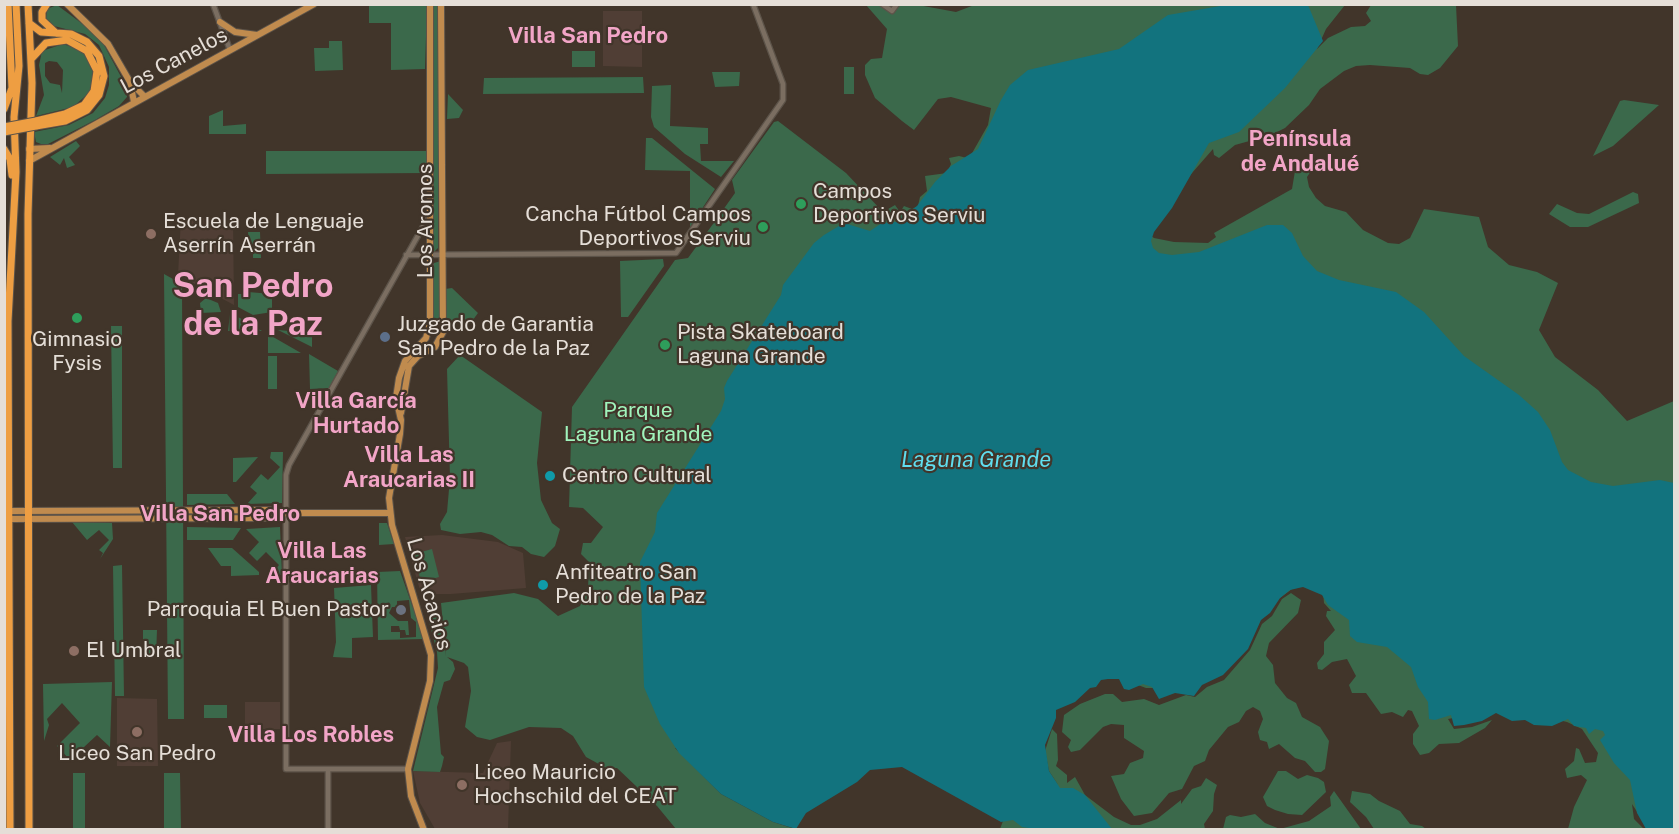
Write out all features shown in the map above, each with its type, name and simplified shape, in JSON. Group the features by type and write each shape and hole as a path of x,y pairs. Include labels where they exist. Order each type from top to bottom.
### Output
{"highway":[{"path":"4,109 12,92 8,4"},
{"path":"8,321 16,179 14,117 19,66 16,4"},
{"path":"28,4 31,61 28,515 29,830"},
{"path":"47,4 42,12 42,20 56,33"},
{"path":"4,127 65,121 83,113 96,100 103,85 102,66 94,48 75,35 41,32 29,23"},
{"path":"4,132 65,114 84,105 94,92 97,71 87,51 67,40 46,43 36,51 31,61"},
{"path":"4,149 12,167 8,321 10,830"}],"main road":[{"path":"67,4 104,39 130,81 144,96"},
{"name":"Los Canelos","path":"29,160 314,4"},
{"name":"Los Aromos","path":"396,403 403,364 425,340 430,323 430,4"},
{"name":"Los Aromos","path":"401,420 403,392 409,366 418,356 438,344 443,323 441,4"},
{"path":"220,22 235,32 258,35"},
{"path":"430,48 441,48"},
{"path":"130,81 134,102"},
{"name":"Los Canelos","path":"29,149 50,147"},
{"path":"430,149 442,149"},
{"path":"430,323 443,323"},
{"name":"Los Acacios","path":"396,403 401,420 390,483 390,513 432,660 430,681 408,769 411,796 424,828"},
{"path":"9,515 275,518 286,513 390,513"}],"street":[{"path":"213,4 230,50"},
{"path":"406,255 676,253 780,106 784,88 753,4"},
{"path":"882,4 892,11 897,4"},
{"path":"408,769 286,769 286,475 289,465 430,213"},
{"path":"328,769 328,830"}],"shaded area":[{"path":"603,11 642,11 642,67 603,66"},
{"path":"181,218 233,218 234,305 178,275"},
{"path":"442,535 498,542 523,553 526,588 421,594 405,537"},
{"name":"Liceo San Pedro","path":"117,698 157,699 158,766 117,766"},
{"path":"245,702 280,702 280,729 245,729"},
{"name":"Liceo Mauricio Hochschild del CEAT","path":"511,741 508,829 435,829 420,803 413,771 483,773 497,743"}],"green space":[{"name":"Laguna Grande","path":"977,4 1345,5 1326,29 1317,49 1328,38 1351,27 1365,26 1371,21 1366,13 1371,5 1456,5 1458,46 1440,68 1428,75 1420,74 1410,68 1370,65 1356,66 1344,71 1320,89 1309,105 1285,128 1275,133 1266,132 1253,140 1235,145 1219,158 1214,155 1213,149 1178,189 1146,232 1154,238 1174,242 1208,243 1216,237 1214,233 1292,189 1295,171 1317,162 1307,177 1309,187 1316,198 1325,206 1346,212 1363,230 1388,243 1399,244 1410,238 1424,209 1479,217 1488,247 1509,265 1537,272 1558,283 1539,330 1555,357 1598,390 1627,421 1674,401 1674,829 1645,824 1632,804 1634,819 1644,829 1568,829 1574,807 1587,780 1581,775 1567,778 1565,769 1574,761 1576,748 1579,749 1585,763 1596,762 1598,753 1582,729 1567,722 1507,708 1448,719 1454,729 1472,727 1492,720 1485,728 1459,743 1439,744 1429,753 1420,755 1413,744 1413,734 1419,726 1412,711 1408,710 1403,717 1392,712 1381,714 1366,693 1352,693 1349,685 1356,676 1347,659 1332,662 1322,670 1318,669 1317,663 1324,654 1324,642 1335,630 1326,616 1327,611 1331,611 1324,603 1323,592 1300,583 1159,688 1146,688 1119,678 1099,675 1055,706 1037,755 1059,786 1049,771 1045,751 1052,729 1057,734 1058,760 1056,766 1067,775 1067,783 1075,777 1085,795 1114,817 1131,825 1140,825 1157,819 1181,800 1181,804 1192,789 1201,786 1206,778 1217,785 1213,811 1204,824 1205,829 1000,829 1003,821 909,766 675,748 721,794 773,822 795,829 676,829 657,806 617,768 608,769 586,757 573,736 561,728 529,727 490,740 477,737 465,727 471,691 468,667 464,663 447,657 453,662 455,669 450,680 444,682 437,707 441,754 444,757 442,766 440,772 413,771 438,668 437,652 428,618 440,617 446,656 441,603 514,593 538,599 558,616 580,606 588,589 589,562 581,554 583,543 591,543 603,527 583,508 569,507 572,407 675,260 688,258 735,193 732,180 774,122 778,121 846,173 883,212 895,205 900,212 904,206 912,209 918,206 920,197 927,191 925,176 947,173 951,164 949,158 959,156 967,158 971,155 988,125 991,108 951,97 938,99 914,130 902,121 875,98 865,75 865,65 871,59 882,58 887,29 866,5 918,5 956,12"},
{"path":"57,5 88,28 104,45 127,88 127,97 119,106 95,120 48,144 41,144 36,142 34,132 69,125 93,113 105,98 109,85 109,67 99,45 85,34 54,26 46,20 47,9"},
{"path":"369,5 427,5 425,69 391,70 391,23 369,23"},
{"path":"433,5 438,5 438,248 434,252"},
{"path":"329,41 342,41 343,70 315,71 314,48 329,48"},
{"path":"63,44 81,50 92,65 94,77 90,92 73,107 36,116 44,95 39,65 42,51","holes":["57,62 63,70 62,93 60,85 50,83 45,76 45,63"]},
{"path":"572,51 595,51 595,67 572,67"},
{"path":"844,67 854,67 854,94 844,94"},
{"path":"712,72 740,72 739,86 715,87"},
{"path":"643,77 644,93 483,94 484,78"},
{"path":"671,85 670,126 708,128 708,144 700,144 701,161 734,161 721,177 685,154 654,127 651,117 652,86"},
{"path":"448,94 463,110 459,118 447,119"},
{"path":"1620,101 1659,105 1613,146 1593,156"},
{"path":"223,110 223,126 246,124 246,134 209,134 209,116"},
{"path":"646,138 652,138 715,189 690,227 690,171 645,170"},
{"path":"76,141 80,146 69,157 75,165 67,168 64,158 60,165 50,157"},
{"path":"266,151 429,151 429,173 266,174"},
{"path":"1633,192 1638,194 1639,203 1588,227 1570,227 1549,214 1557,204 1577,213 1589,214"},
{"path":"248,232 260,232 261,258 253,258 253,244 249,244"},
{"path":"663,259 664,266 628,317 621,317 620,261"},
{"path":"441,261 440,320 434,320 434,263"},
{"path":"164,274 182,284 184,719 168,719"},
{"path":"452,288 478,313 470,324 446,320 445,289"},
{"path":"248,292 272,294 272,312 253,315 238,307 238,294 248,294"},
{"path":"206,298 218,303 221,312 201,313 200,303"},
{"path":"230,314 233,314 262,331 228,331"},
{"path":"111,326 122,326 122,468 113,468"},
{"path":"278,330 312,333 312,347"},
{"path":"268,334 301,353 268,353"},
{"path":"309,354 338,371 329,388 310,389"},
{"path":"460,355 542,412 537,463 541,500 552,523 560,529 555,546 544,557 531,554 522,547 509,546 492,535 481,532 460,534 441,530 440,524 447,512 450,478 447,369"},
{"path":"268,356 277,356 277,389 268,389"},
{"path":"271,452 283,452 282,503 247,504 257,493 250,487 261,474 268,480 280,467 270,458"},
{"path":"258,457 236,482 233,482 233,458"},
{"path":"187,494 227,494 235,504 187,505"},
{"path":"72,522 112,523 113,539 100,559 103,553 99,550 109,540 99,530 87,540"},
{"path":"379,523 387,523 394,544 379,545"},
{"path":"187,527 241,528 233,540 187,540"},
{"path":"280,527 282,575 271,575 279,565 266,552 257,561 249,553 259,542 246,529"},
{"path":"208,548 232,548 259,572 259,575 231,576 231,566 221,566"},
{"path":"432,549 439,577 421,582 414,554"},
{"path":"122,565 124,696 115,696 113,566"},
{"path":"400,571 424,639 378,640 377,572","holes":["409,600 411,618 416,622 416,637 400,638 400,632 391,632 391,626 399,626 400,630 405,630 406,635 409,635 408,621 398,621 389,613 392,607 397,607 397,601"]},
{"path":"371,585 373,637 352,638 352,658 333,657 336,642 334,588"},
{"path":"1291,593 1301,600 1298,613 1269,643 1266,656 1273,665 1275,683 1287,698 1296,703 1302,717 1320,727 1329,741 1325,769 1315,772 1305,761 1295,758 1279,744 1269,749 1267,742 1260,740 1258,732 1263,719 1260,711 1253,707 1246,711 1239,722 1228,727 1209,750 1205,761 1194,766 1182,789 1169,793 1152,813 1134,816 1121,799 1111,776 1124,774 1130,763 1143,758 1144,751 1124,738 1124,725 1111,724 1103,727 1080,750 1071,752 1068,747 1071,740 1062,732 1064,715 1080,704 1105,694 1113,694 1122,702 1144,699 1159,705 1186,695 1195,697 1207,687 1224,680 1250,650 1262,624 1272,616 1282,599"},
{"path":"143,630 157,630 156,657 143,657"},
{"path":"112,682 110,747 97,735 70,760 57,746 80,723 62,703 47,719 49,725 44,741 43,684"},
{"path":"204,705 227,705 227,718 204,718"},
{"path":"1278,771 1286,771 1298,779 1307,775 1318,778 1324,782 1326,792 1302,815 1275,810 1267,806 1263,797"},
{"path":"73,773 85,773 85,829 73,829"},
{"path":"164,773 180,773 181,829 164,829"},
{"path":"1334,791 1361,829 1280,829 1309,821 1331,806 1330,797"},
{"path":"1352,791 1370,794 1400,811 1410,824 1426,829 1374,829 1366,817 1350,802"},
{"path":"1255,814 1265,823 1280,829 1223,829 1226,817 1230,815 1241,817"}],"water":[{"name":"Laguna Grande","path":"1232,4 1308,5 1323,41 1285,88 1239,132 1209,143 1172,208 1154,232 1151,241 1153,248 1159,253 1172,255 1199,252 1267,225 1283,225 1292,233 1303,256 1317,271 1339,280 1396,292 1424,312 1464,356 1519,395 1538,412 1550,430 1562,462 1568,470 1591,482 1613,486 1660,480 1674,483 1674,829 1646,829 1637,813 1630,780 1614,763 1600,740 1605,735 1603,731 1595,729 1589,734 1586,728 1574,726 1568,719 1552,726 1534,725 1525,720 1512,721 1496,713 1482,721 1454,726 1451,715 1435,720 1429,719 1428,702 1418,687 1411,667 1387,647 1357,642 1350,636 1349,620 1328,605 1322,595 1303,587 1290,590 1280,598 1270,613 1261,620 1248,649 1223,675 1202,685 1194,696 1175,693 1159,699 1152,687 1143,684 1129,690 1124,689 1119,679 1108,679 1101,680 1096,687 1090,688 1075,702 1056,710 1056,718 1045,745 1049,771 1060,788 1073,788 1085,795 1112,829 1036,829 1022,827 1013,820 1001,822 902,767 870,770 857,782 806,813 796,829 773,822 721,794 679,753 660,724 644,687 640,562 655,532 657,513 721,411 727,381 781,295 783,285 814,243 844,223 870,231 882,223 896,222 917,206 935,182 951,166 978,149 1010,85 1028,70 1119,49 1168,15"}],"place":[{"name":"Campos Deportivos Serviu","path":"801,204"},
{"name":"Cancha Fútbol Campos Deportivos Serviu","path":"763,227"},
{"name":"Escuela de Lenguaje Aserrín Aserrán","path":"151,234"},
{"name":"Gimnasio Fysis","path":"77,318"},
{"name":"Juzgado de Garantia San Pedro de la Paz","path":"385,337"},
{"name":"Pista Skateboard Laguna Grande","path":"665,345"},
{"name":"Centro Cultural","path":"550,476"},
{"name":"Anfiteatro San Pedro de la Paz","path":"543,585"},
{"name":"Parroquia El Buen Pastor","path":"401,610"},
{"name":"El Umbral","path":"74,651"},
{"name":"Liceo San Pedro","path":"137,732"},
{"name":"Liceo Mauricio Hochschild del CEAT","path":"462,785"}],"district":[{"name":"Villa San Pedro","path":"588,36"},
{"name":"Península de Andalué","path":"1300,152"},
{"name":"San Pedro de la Paz","path":"253,306"},
{"name":"Villa García Hurtado","path":"356,414"},
{"name":"Villa Las Araucarias II","path":"409,468"},
{"name":"Villa San Pedro","path":"220,514"},
{"name":"Villa Las Araucarias","path":"322,564"},
{"name":"Villa Los Robles","path":"311,735"}],"park label":[{"name":"Parque Laguna Grande","path":"638,423"}]}
